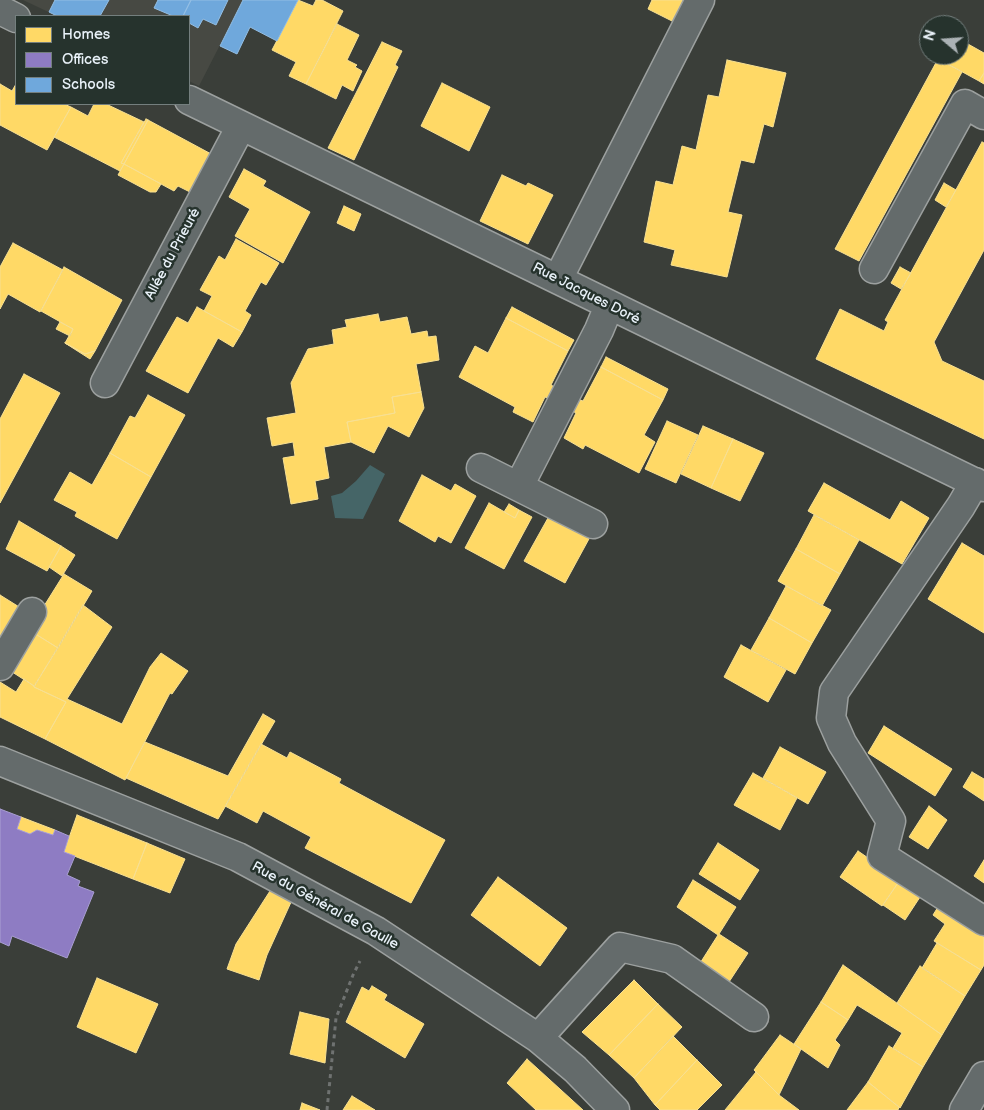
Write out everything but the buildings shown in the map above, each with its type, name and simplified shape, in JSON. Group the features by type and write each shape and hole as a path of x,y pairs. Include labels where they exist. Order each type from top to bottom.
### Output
{"street":[{"path":"558,279 700,0"},
{"name":"Rue Jacques Doré","path":"190,100 979,485"},
{"path":"874,269 965,104 984,114"},
{"name":"Allée du Prieuré","path":"106,383 241,126"},
{"path":"519,486 600,330 609,306"},
{"path":"481,468 593,524"},
{"path":"979,485 961,506 834,692 831,718 842,743 891,821 882,856 984,921"},
{"path":"0,666 32,612"},
{"name":"Rue du Général de Gaulle","path":"0,761 238,857 376,931 538,1038 574,1069 615,1110"},
{"path":"538,1038 620,947 672,959 754,1017"},
{"path":"964,1110 984,1076"}],"path":[{"path":"327,1110 336,1018 353,975"}],"shaded area":[{"path":"23,0 243,0 199,86 190,82 190,15 55,15"}],"water":[{"path":"370,465 385,474 363,519 335,518 331,496 342,493"}]}
